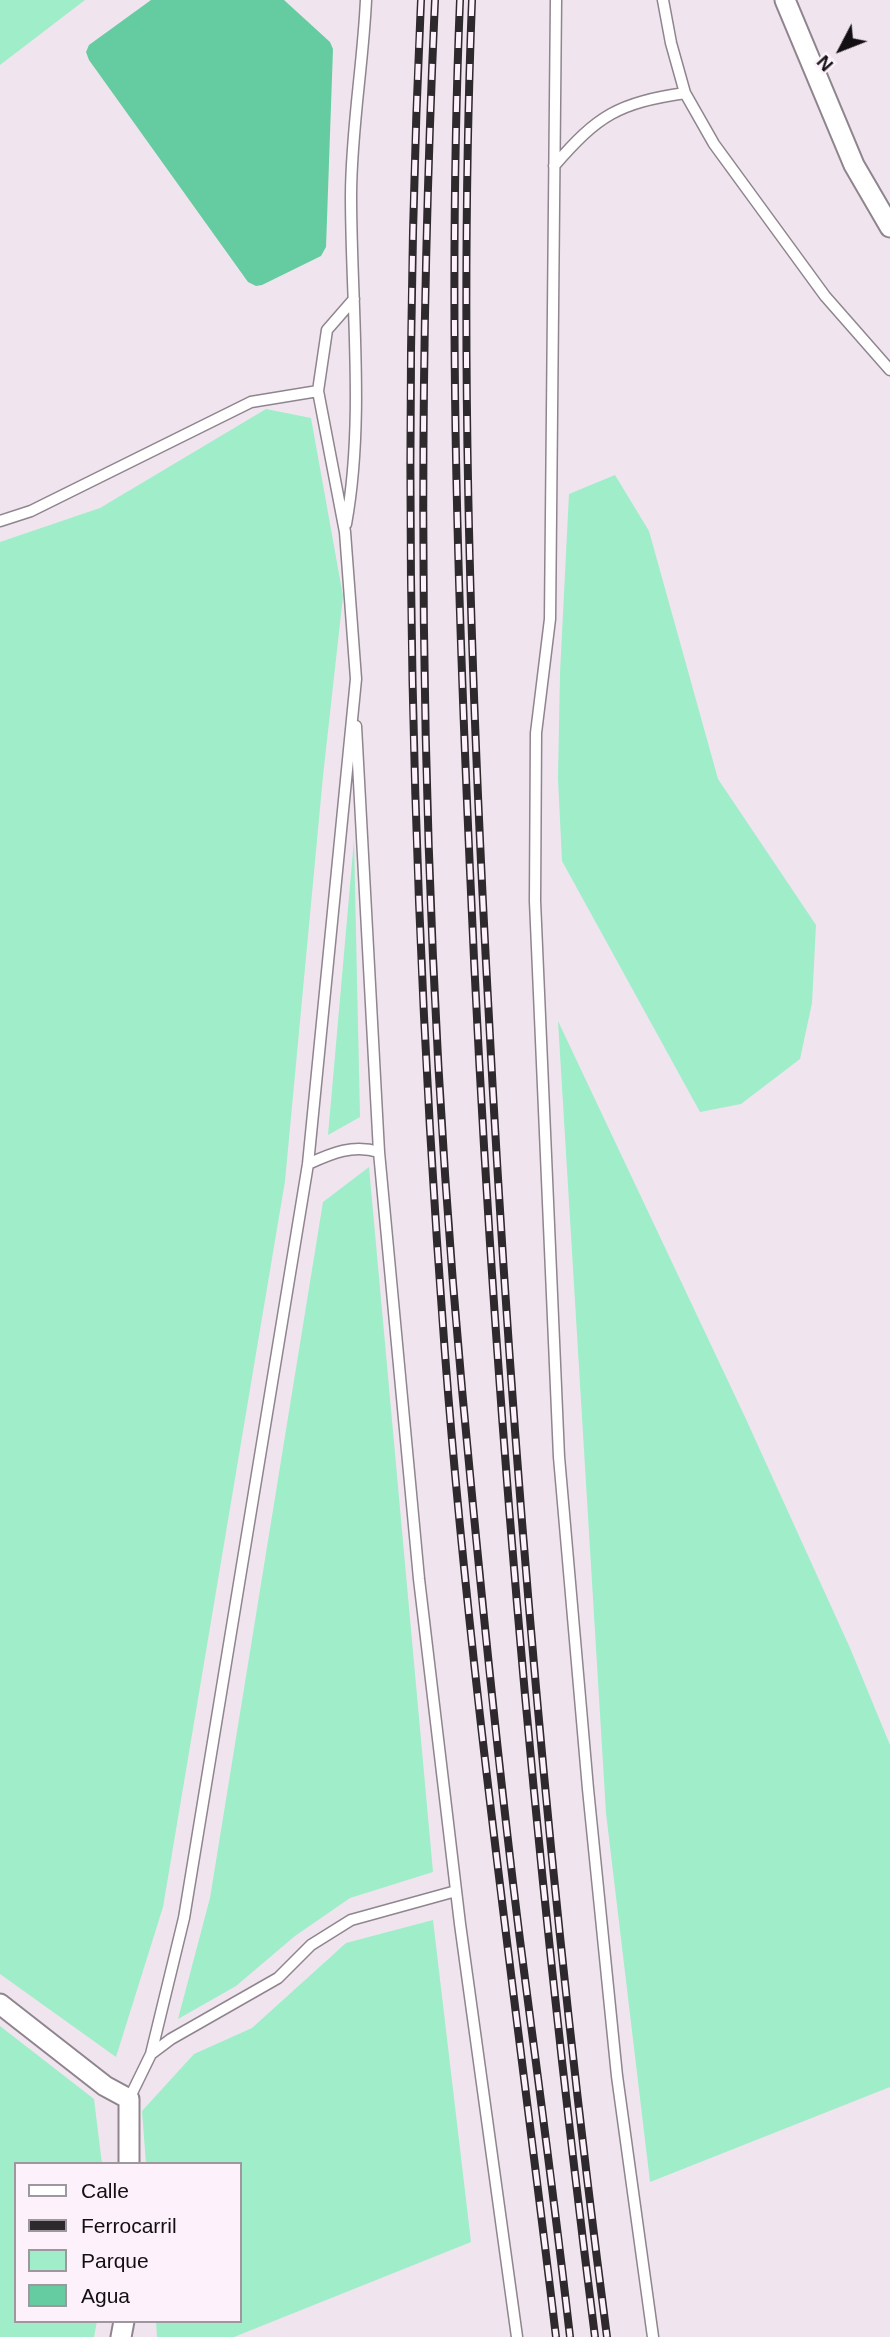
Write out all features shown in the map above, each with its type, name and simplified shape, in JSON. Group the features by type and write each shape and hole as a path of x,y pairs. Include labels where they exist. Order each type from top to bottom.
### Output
{"street":[{"path":"785,0 855,165 890,227"},
{"path":"0,2004 105,2086 130,2099 129,2162"}],"lane":[{"path":"556,0 550,619 536,733 535,901 558,1443 587,1789 617,2076 653,2337"},
{"path":"663,0 671,43 685,93 714,144 825,296 890,370"},
{"path":"345,532 353,484 354,299 351,193 363,2"},
{"path":"554,166 580,136 611,112 646,99 685,93"},
{"path":"130,2099 151,2054 184,1918 308,1164 356,679 345,532 318,391 327,330 354,299"},
{"path":"0,521 31,512 251,402 318,391"},
{"path":"354,688 379,1152 419,1579 456,1891 517,2337"},
{"path":"308,1164 337,1151 366,1147 379,1152"},
{"path":"151,2054 171,2039 278,1978 311,1945 351,1920 456,1891"}],"green space":[{"path":"0,0 85,0 0,65"},
{"path":"266,409 311,418 343,596 323,776 285,1181 163,1907 116,2057 0,1974 0,542 100,508"},
{"path":"615,475 649,531 718,779 816,925 812,1003 800,1059 741,1104 700,1112 562,861 558,779 560,673 569,494"},
{"path":"354,840 360,1117 328,1135"},
{"path":"558,1021 745,1417 850,1648 890,1745 890,2087 650,2182 606,1813"},
{"path":"369,1167 433,1872 350,1898 295,1936 236,1986 178,2019 210,1898 323,1202"},
{"path":"433,1920 471,2242 234,2337 157,2337 156,2323 242,2323 242,2162 146,2162 142,2111 194,2054 252,2028 346,1943"},
{"path":"0,2026 94,2099 102,2162 14,2162 14,2323 97,2323 94,2337 0,2337"}],"water":[{"path":"151,0 284,0 330,42 333,49 326,247 321,256 262,285 256,286 248,282 89,60 86,52 89,45"}],"railway":[{"path":"421,0 411,339 410,508 417,847 433,1185 467,1600 556,2337"},
{"path":"435,0 428,174 423,521 429,869 437,1043 462,1389 489,1665 570,2337"},
{"path":"460,0 454,327 465,762 479,1055 502,1422 517,1605 552,1971 595,2337"},
{"path":"472,0 466,250 468,500 476,751 497,1168 534,1670 567,2004 607,2337"}]}
